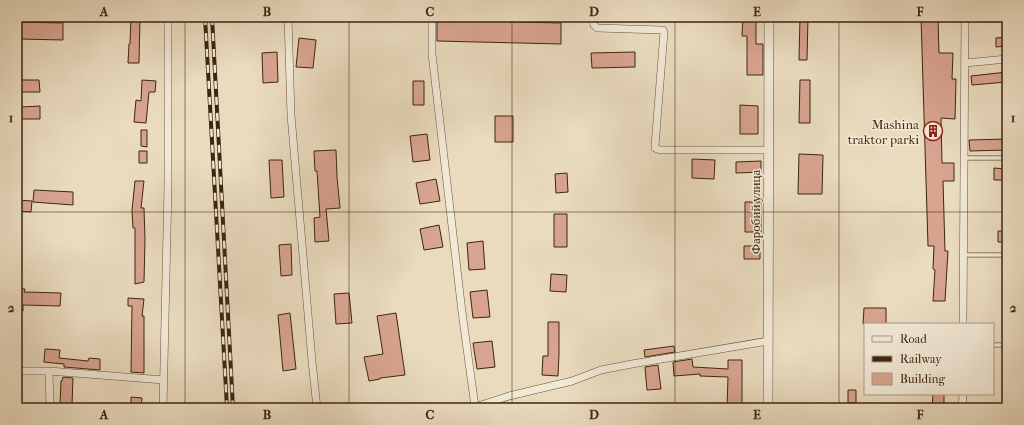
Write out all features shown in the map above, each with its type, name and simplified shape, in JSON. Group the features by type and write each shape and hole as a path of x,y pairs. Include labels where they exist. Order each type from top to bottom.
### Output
{"street":[{"path":"163,408 168,186 168,17"},
{"path":"288,17 291,115 317,408"},
{"path":"432,17 432,54 473,407 509,396 572,381 601,370 768,342"},
{"path":"593,17 594,25 597,28 663,30 664,32 655,148 660,150 768,150"},
{"name":"Фаробий улица","path":"768,408 769,17"},
{"path":"963,323 965,17"},
{"path":"965,63 1007,59"},
{"path":"17,371 164,380"},
{"path":"49,372 50,408"},
{"path":"962,408 963,395"}],"lane":[{"path":"964,158 1007,158"},
{"path":"963,255 1007,255"},
{"path":"994,345 1007,345"}],"building":[{"path":"131,17 140,17 139,63 128,63"},
{"path":"743,17 756,17 756,44 763,44 763,75 747,75 747,36 742,36"},
{"path":"800,17 808,17 807,60 799,60"},
{"name":"Mashina traktor parki","path":"921,17 938,17 939,53 953,53 952,79 956,79 955,119 941,118 942,163 954,163 954,181 943,181 945,251 948,251 945,301 933,301 935,270 933,269 934,246 928,246"},
{"path":"437,20 561,23 561,44 437,41"},
{"path":"20,22 63,23 63,40 20,39"},
{"path":"1007,37 1007,46 996,47 996,38"},
{"path":"299,38 316,40 313,68 296,67"},
{"path":"277,52 278,82 263,83 262,53"},
{"path":"635,52 635,67 592,68 591,53"},
{"path":"1007,72 1007,82 972,85 971,76"},
{"path":"18,80 39,80 40,92 18,92"},
{"path":"142,80 156,81 155,92 149,92 146,123 134,122 136,100 141,101"},
{"path":"800,80 810,80 810,123 799,123"},
{"path":"413,81 424,81 424,105 413,105"},
{"path":"740,105 758,106 758,134 740,134"},
{"path":"40,106 40,119 21,119 21,107"},
{"path":"495,116 513,116 513,142 495,142"},
{"path":"141,130 147,130 147,147 141,146"},
{"path":"427,134 430,160 413,162 410,136"},
{"path":"1007,139 1007,150 970,151 969,140"},
{"path":"336,150 340,208 326,209 329,241 315,242 314,218 320,217 314,151"},
{"path":"139,151 147,151 147,163 139,163"},
{"path":"799,154 823,155 822,194 798,194"},
{"path":"692,159 715,160 714,179 692,178"},
{"path":"269,160 282,160 284,197 271,198"},
{"path":"761,161 761,172 736,173 736,162"},
{"path":"994,168 1007,169 1007,180 994,180"},
{"path":"567,173 568,192 556,193 555,174"},
{"path":"436,179 440,201 420,204 416,183"},
{"path":"135,181 144,181 141,208 144,208 145,239 144,282 135,284 135,228 133,228 132,210"},
{"path":"34,190 73,192 73,205 33,202"},
{"path":"17,200 32,201 31,212 17,211"},
{"path":"745,202 761,202 761,232 745,232"},
{"path":"554,214 567,214 567,247 554,247"},
{"path":"439,225 443,247 424,250 420,229"},
{"path":"998,231 1007,231 1007,242 998,242"},
{"path":"483,241 485,269 469,270 467,243"},
{"path":"291,244 292,275 281,276 279,245"},
{"path":"744,246 760,246 760,259 744,259"},
{"path":"551,274 567,275 566,292 550,291"},
{"path":"17,288 25,289 24,292 61,293 60,306 23,305 23,311 17,311"},
{"path":"487,290 490,317 473,318 470,292"},
{"path":"349,293 352,323 336,324 334,294"},
{"path":"128,298 144,299 142,316 144,316 144,373 131,372 132,306 128,306"},
{"path":"864,308 886,308 886,323 863,324"},
{"path":"290,313 296,369 283,371 278,315"},
{"path":"396,313 405,375 369,381 364,357 383,354 377,316"},
{"path":"548,322 559,322 558,376 542,375 543,356 548,356"},
{"path":"492,341 495,367 477,369 473,343"},
{"path":"674,346 675,352 645,357 644,350"},
{"path":"45,349 60,350 59,358 88,361 89,358 100,359 100,370 64,367 64,364 44,362"},
{"path":"692,359 693,367 728,369 728,360 742,360 742,408 727,408 728,377 700,376 700,374 674,376 673,362"},
{"path":"658,365 661,389 647,390 645,367"},
{"path":"63,377 73,378 72,405 60,404 61,381"},
{"path":"848,390 856,390 856,403 848,403"},
{"path":"933,395 944,395 944,408 932,408"},
{"path":"131,397 142,398 141,408 131,408"}],"railway":[{"path":"205,17 227,408"},
{"path":"212,17 233,408"}],"place":[{"name":"Mashina traktor parki","path":"933,131"}]}
